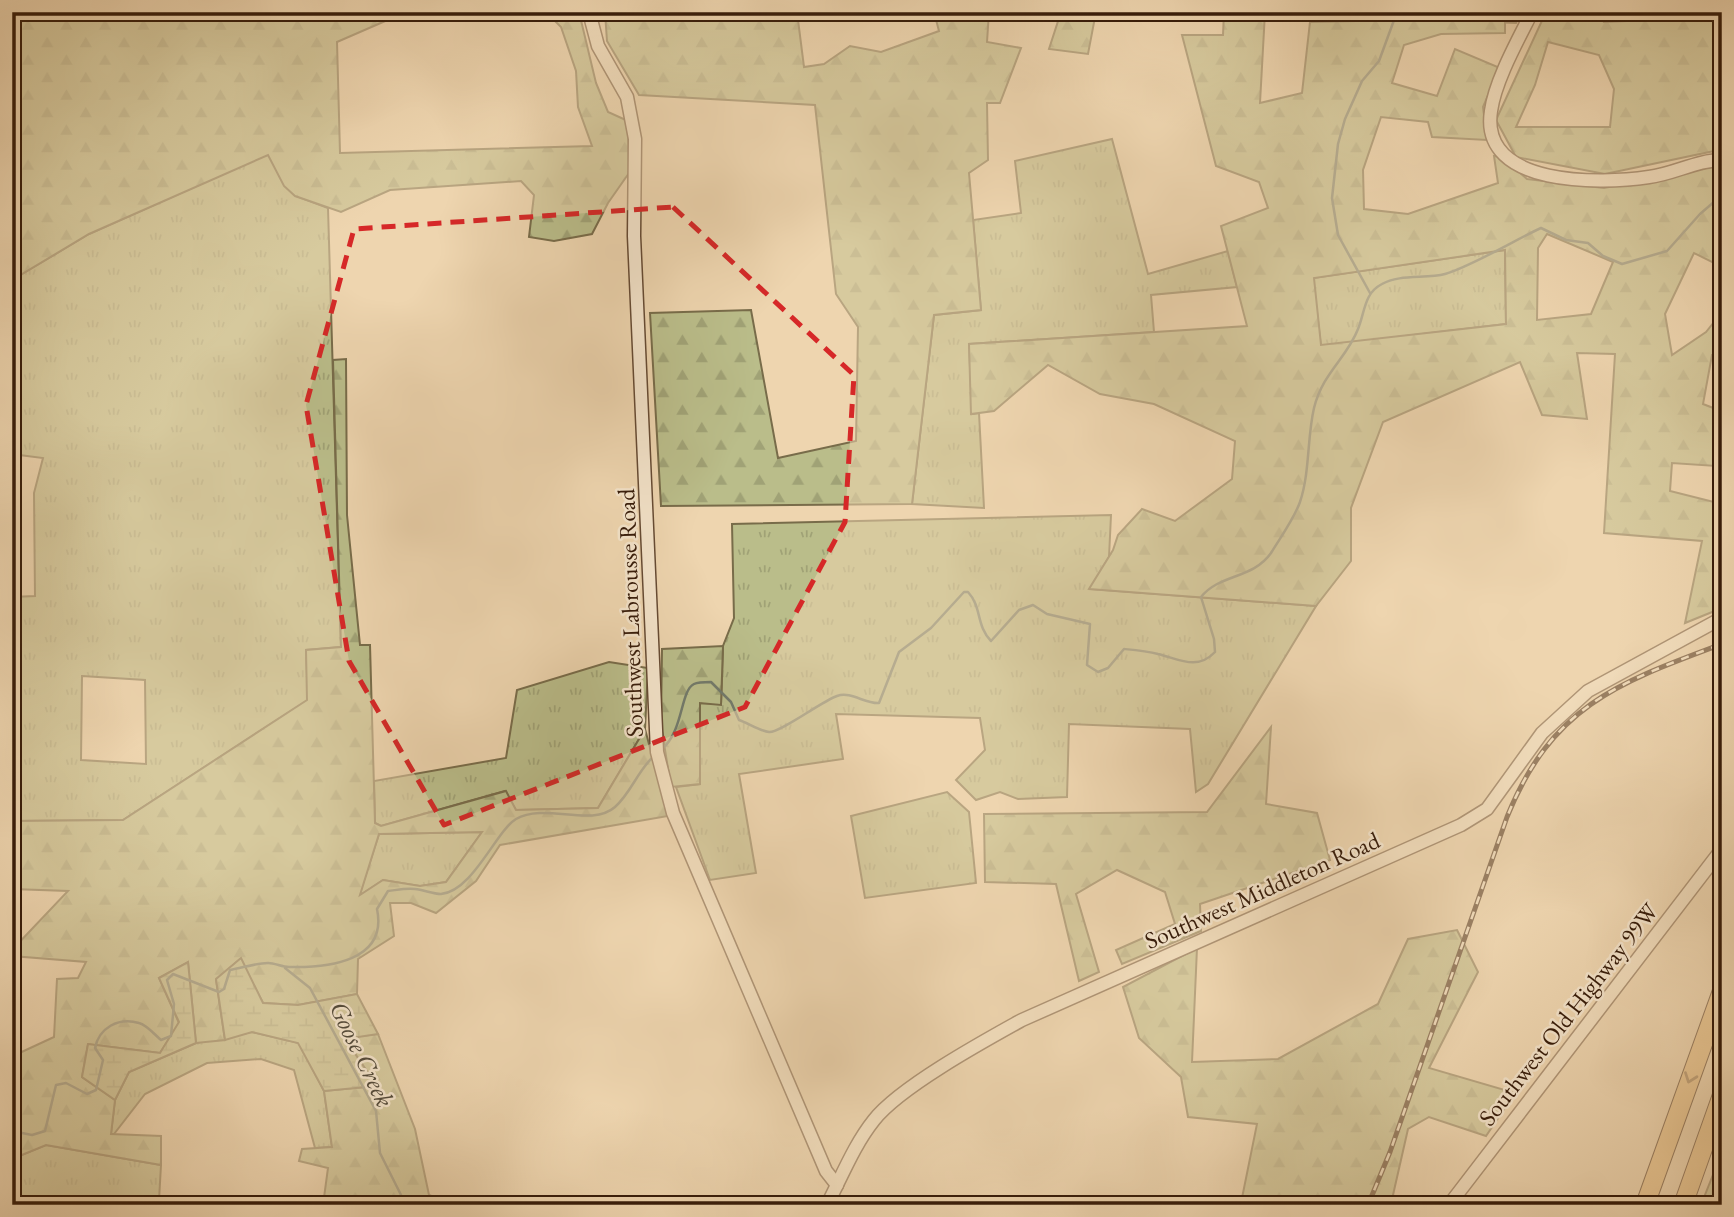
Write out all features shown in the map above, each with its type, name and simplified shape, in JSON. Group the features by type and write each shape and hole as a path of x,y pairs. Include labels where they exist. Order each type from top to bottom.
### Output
{"highway":[{"path":"1645,1205 1722,991"},
{"path":"1683,1205 1722,1096"}],"street":[{"name":"Southwest Labrousse Road","path":"589,12 598,46 627,97 635,139 634,236 654,645 654,731 661,769 673,813 827,1171 837,1185"},
{"path":"1532,12 1490,112 1498,145 1517,164 1531,172 1581,181 1652,177 1700,163 1722,160"},
{"name":"Southwest Middleton Road","path":"827,1205 876,1117 958,1058 1022,1020 1461,825 1487,809 1542,733 1588,691 1722,618"},
{"name":"Southwest Old Highway 99W","path":"1449,1205 1722,849"}],"highlighted area":[{"path":"673,207 854,375 845,522 745,707 444,825 349,661 306,405 354,229"}],"green space":[{"path":"12,12 406,12 337,42 340,153 592,146 578,107 576,71 561,27 546,12 579,12 596,83 608,112 628,121 629,173 608,203 592,234 554,241 529,237 534,195 521,181 390,190 341,212 295,196 284,186 268,155 89,234 12,280"},
{"path":"605,12 797,12 804,67 824,64 850,46 881,52 939,31 934,12 989,12 987,42 1021,48 1000,103 987,103 988,160 969,173 981,310 934,315 912,504 661,506 650,313 751,310 778,458 856,441 858,327 836,294 815,105 639,95 607,41"},
{"path":"1061,12 1096,12 1088,54 1049,49"},
{"path":"1224,12 1265,12 1260,103 1302,93 1310,22 1356,21 1363,12 1439,12 1434,20 1505,21 1505,33 1441,34 1404,45 1392,83 1437,96 1455,49 1500,68 1483,107 1487,140 1432,137 1428,122 1381,117 1363,170 1364,209 1408,214 1498,183 1494,156 1502,157 1527,179 1604,188 1722,165 1722,267 1694,253 1665,314 1672,355 1706,332 1722,312 1722,354 1712,355 1703,404 1721,411 1716,466 1672,463 1670,491 1722,504 1722,608 1685,623 1702,541 1604,533 1615,354 1577,353 1587,419 1542,415 1520,362 1383,422 1351,508 1351,561 1316,606 1089,589 1113,550 1118,535 1142,509 1175,521 1232,479 1235,441 1154,404 1100,394 1048,365 994,411 971,414 969,344 1247,326 1221,226 1268,208 1259,182 1216,166 1182,35 1223,35","holes":["1547,234 1613,262 1591,314 1537,320 1538,248","1505,250 1506,324 1321,345 1314,278"]},
{"path":"1439,12 1522,12 1516,23 1433,20"},
{"path":"1546,12 1605,12 1604,22 1675,19 1674,12 1722,12 1722,144 1714,151 1605,174 1516,157 1496,120","holes":["1548,42 1599,55 1614,89 1610,127 1516,127 1535,85"]},
{"path":"1112,139 1148,274 1228,251 1237,287 1151,295 1154,332 969,344 972,414 979,413 984,508 912,504 934,315 981,310 973,220 1021,213 1015,161"},
{"path":"268,154 296,196 328,208 341,647 306,650 308,700 123,820 12,821 12,597 35,596 34,493 43,458 12,454 12,280 89,234","holes":["82,676 145,680 146,764 81,760"]},
{"path":"1505,250 1506,324 1321,346 1313,278"},
{"path":"346,359 347,515 360,645 370,645 375,823 381,826 506,791 516,810 598,808 645,729 668,816 500,845 476,881 436,913 411,903 390,903 394,936 358,959 357,994 298,1005 263,1003 240,959 216,980 225,1040 196,1043 188,962 159,978 179,1023 160,1053 88,1044 82,1077 115,1100 111,1134 161,1136 161,1165 46,1145 12,1159 13,1056 54,1037 57,979 78,978 86,962 12,956 12,950 68,891 12,889 12,821 123,820 307,700 306,650 341,647 333,360","holes":["482,832 446,882 420,886 383,880 360,895 379,834"]},
{"path":"1111,515 1109,557 1090,589 1316,606 1208,784 1196,792 1190,729 1069,724 1067,797 1018,799 1000,792 976,800 956,780 985,750 980,718 836,714 843,759 739,774 756,873 710,880 676,787 700,784 700,703 721,704 723,646 734,618 732,524"},
{"path":"723,646 721,705 700,703 700,784 671,787 661,725 662,649"},
{"path":"609,662 648,668 645,729 598,808 516,810 505,791 381,826 375,823 374,781 506,758 517,690"},
{"path":"1271,727 1266,804 1317,813 1330,860 1200,904 1201,931 1122,964 1116,950 1175,924 1165,892 1117,870 1076,894 1099,972 1079,981 1056,884 985,882 984,814 1207,812"},
{"path":"947,792 969,812 976,883 865,898 851,816"},
{"path":"482,832 446,882 420,886 383,880 359,896 379,834"},
{"path":"1457,930 1478,972 1429,1068 1515,1093 1486,1136 1429,1117 1408,1129 1393,1195 1404,1205 1148,1205 1242,1198 1257,1124 1188,1117 1181,1077 1139,1038 1123,987 1197,948 1192,1062 1278,1059 1378,1004 1408,939"},
{"path":"241,958 263,1003 298,1005 357,994 378,1034 345,1039 377,1086 324,1091 298,1043 252,1032 225,1040 216,979"},
{"path":"188,962 196,1043 129,1072 115,1100 82,1077 88,1044 160,1053 179,1022 159,978"},
{"path":"252,1032 299,1043 324,1091 332,1147 315,1148 294,1070 261,1059 207,1063 145,1094 114,1134 111,1134 115,1100 129,1072 196,1043"},
{"path":"378,1034 415,1129 429,1195 454,1205 323,1205 328,1168 299,1161 302,1149 332,1147 324,1091 377,1086 344,1038"},
{"path":"46,1145 161,1165 159,1200 12,1205 12,1159"},
{"path":"1722,1152 1722,1205 1701,1205"}],"waterway":[{"path":"1370,293 1338,235 1332,198 1338,144 1345,119 1362,81 1379,61 1397,12"},
{"path":"662,749 674,732 686,694 698,683 711,682 731,702 739,720 769,732 782,728 837,696 848,695 879,703 899,652 931,628 964,592 968,592 972,598 983,629 991,641 1019,610 1033,605 1047,614 1090,624 1087,665 1098,672 1108,668 1124,649 1150,652 1188,662 1208,658 1215,652 1214,639 1201,597 1217,584 1255,568 1264,561 1291,522 1303,491 1312,419 1318,395 1348,349 1368,298 1376,288 1396,279 1455,271 1541,228 1566,240 1588,243 1603,256 1622,264 1667,251 1700,214 1722,195"},
{"path":"12,1131 32,1135 45,1131 56,1085 66,1083 87,1094 96,1090 103,1060 95,1048 101,1035 111,1026 124,1022 139,1023 161,1040 171,1036 174,1004 167,980 173,974 219,992 224,989 230,970 268,963 289,967 321,966 352,958 374,940 378,926 377,909 388,891 412,889 441,894 453,890 474,872 508,826 528,814 581,816 605,813 621,801 654,756"},
{"name":"Goose Creek","path":"285,968 310,988 376,1111 380,1153 406,1205"}],"railway":[{"path":"1368,1205 1390,1152 1507,817 1525,779 1545,749 1567,724 1592,704 1650,672 1722,644"}]}
